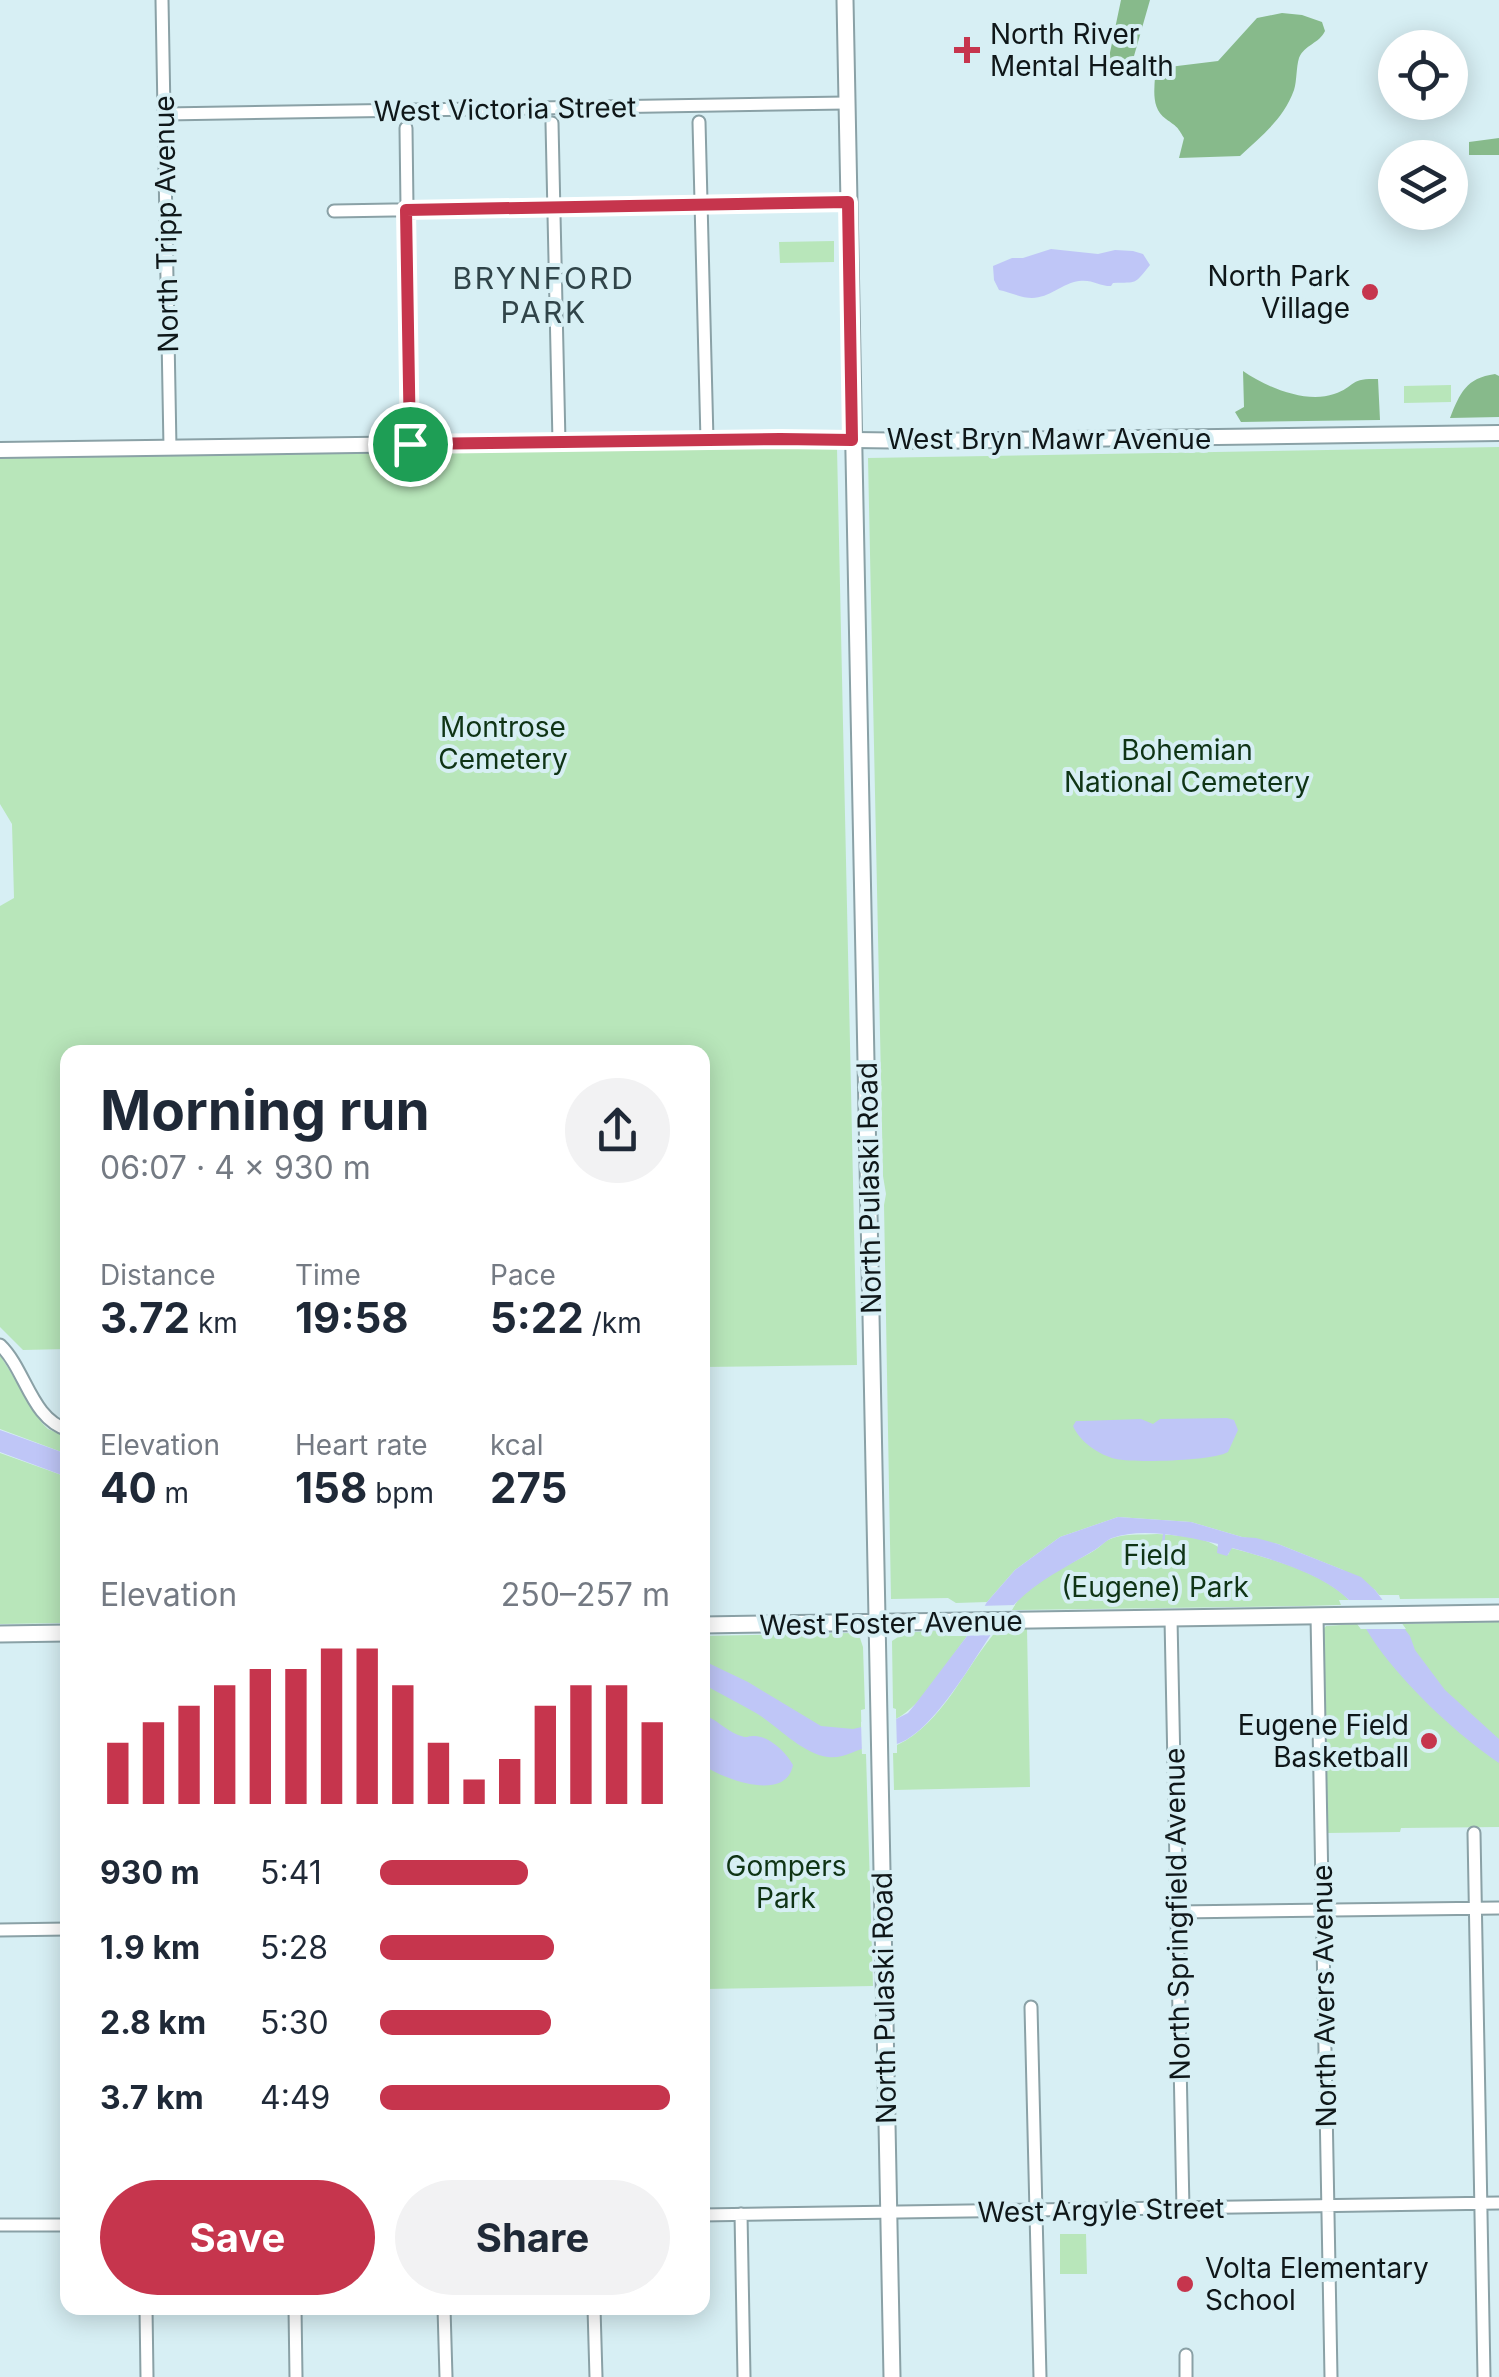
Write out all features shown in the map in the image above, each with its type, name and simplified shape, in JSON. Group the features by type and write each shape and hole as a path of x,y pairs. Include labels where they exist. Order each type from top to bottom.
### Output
{"main road":[{"name":"North Pulaski Road","path":"845,0 892,2377"},
{"name":"West Foster Avenue","path":"710,1625 1499,1614"},
{"path":"0,1634 60,1633"}],"street":[{"name":"North Tripp Avenue","path":"162,0 170,448"},
{"name":"West Victoria Street","path":"164,114 846,103"},
{"path":"699,122 706,440"},
{"path":"552,123 559,442"},
{"path":"406,128 410,444"},
{"path":"334,211 848,202"},
{"name":"West Bryn Mawr Avenue","path":"0,450 1499,433"},
{"path":"0,1345 48,1421 60,1426"},
{"name":"North Avers Avenue","path":"1317,1616 1332,2377"},
{"name":"North Springfield Avenue","path":"1171,1619 1183,2209"},
{"path":"1474,1833 1484,2377"},
{"path":"1177,1912 1499,1908"},
{"path":"0,1930 60,1929"},
{"path":"1031,2007 1040,2377"},
{"name":"West Argyle Street","path":"710,2215 1499,2203"},
{"path":"741,2214 744,2377"},
{"path":"0,2225 60,2225"},
{"path":"146,2315 147,2377"},
{"path":"295,2315 296,2377"},
{"path":"444,2315 446,2377"},
{"path":"594,2315 596,2377"},
{"path":"1186,2355 1186,2377"}],"green space":[{"path":"1121,0 1150,0 1132,63 1115,66 1108,62"},
{"path":"1282,13 1322,22 1325,31 1299,58 1294,90 1284,110 1240,156 1179,158 1184,138 1158,110 1155,77 1169,67 1218,61 1257,18"},
{"path":"1499,138 1499,155 1469,155 1469,142"},
{"path":"834,241 834,262 780,263 779,242"},
{"path":"1243,371 1275,388 1311,397 1334,394 1357,381 1378,379 1380,420 1241,422 1235,412 1244,407"},
{"path":"1499,376 1499,417 1450,418 1465,388 1477,379"},
{"path":"1451,385 1451,402 1404,403 1404,386"},
{"name":"Bohemian National Cemetery","path":"1499,447 1499,1598 1400,1599 1399,1595 1379,1595 1343,1570 1278,1544 1191,1522 1118,1517 1060,1537 1015,1570 987,1602 891,1599 886,1194 868,458"},
{"name":"Montrose Cemetery","path":"837,448 857,1365 710,1367 710,1045 60,1045 60,1349 23,1350 0,1327 0,906 14,898 12,824 0,804 0,456"},
{"path":"0,1355 42,1423 60,1434 60,1451 0,1429"},
{"path":"0,1453 60,1474 60,1623 0,1624"},
{"name":"Field (Eugene) Park","path":"1157,1534 1204,1541 1228,1555 1231,1548 1277,1561 1324,1581 1349,1600 1339,1600 1341,1605 1012,1610 1037,1582 1108,1540"},
{"name":"Field (Eugene) Park","path":"1499,1622 1499,1827 1328,1833 1323,1630 1326,1626 1405,1628 1402,1624"},
{"name":"Field (Eugene) Park","path":"1027,1628 1030,1787 894,1790 893,1753 897,1753 897,1745 941,1709 998,1629"},
{"path":"953,1631 950,1636 967,1636 925,1693 896,1719 892,1641 904,1633"},
{"name":"Gompers Park","path":"849,1633 860,1638 873,1986 710,1989 710,1636"},
{"path":"1060,2234 1086,2234 1087,2274 1060,2274"}],"water":[{"path":"1051,249 1098,254 1133,251 1143,254 1150,265 1135,281 1111,286 1079,281 1032,298 999,290 993,266"},
{"path":"1141,1419 1153,1424 1160,1419 1234,1420 1238,1430 1228,1452 1174,1460 1110,1457 1085,1442 1073,1426 1076,1421"},
{"path":"0,1430 60,1451 60,1474 0,1452"},
{"path":"1118,1517 1191,1522 1278,1544 1361,1577 1410,1636 1415,1650 1445,1690 1499,1739 1499,1763 1452,1727 1409,1684 1378,1648 1349,1600 1338,1590 1278,1562 1232,1548 1227,1556 1217,1553 1218,1544 1165,1534 1137,1533 1112,1538 1033,1588 1011,1607 936,1713 920,1730 898,1744 872,1746 839,1757 818,1755 710,1688 710,1664 821,1726 853,1729 896,1719 917,1702 967,1636 987,1602 1015,1570 1060,1537"},
{"path":"710,1718 738,1735 772,1742 793,1765 779,1783 767,1785 725,1776 710,1768"}],"pier":[{"path":"1342,1600 1384,1600 1406,1629 1361,1629"},
{"path":"1015,1605 993,1635 960,1636 979,1606"},
{"path":"896,1713 897,1750 862,1754 861,1722"}],"waterway":[{"path":"1163,1546 1164,1535"}],"place":[{"name":"North River Mental Health","path":"967,50"},
{"name":"North Park Village","path":"1370,292"},
{"name":"Eugene Field Basketball","path":"1429,1741"},
{"name":"Volta Elementary School","path":"1185,2284"}],"district":[{"name":"BRYNFORD PARK","path":"544,296"}],"route":[{"path":"848,202 852,440 410,444 406,210 848,202"}]}
